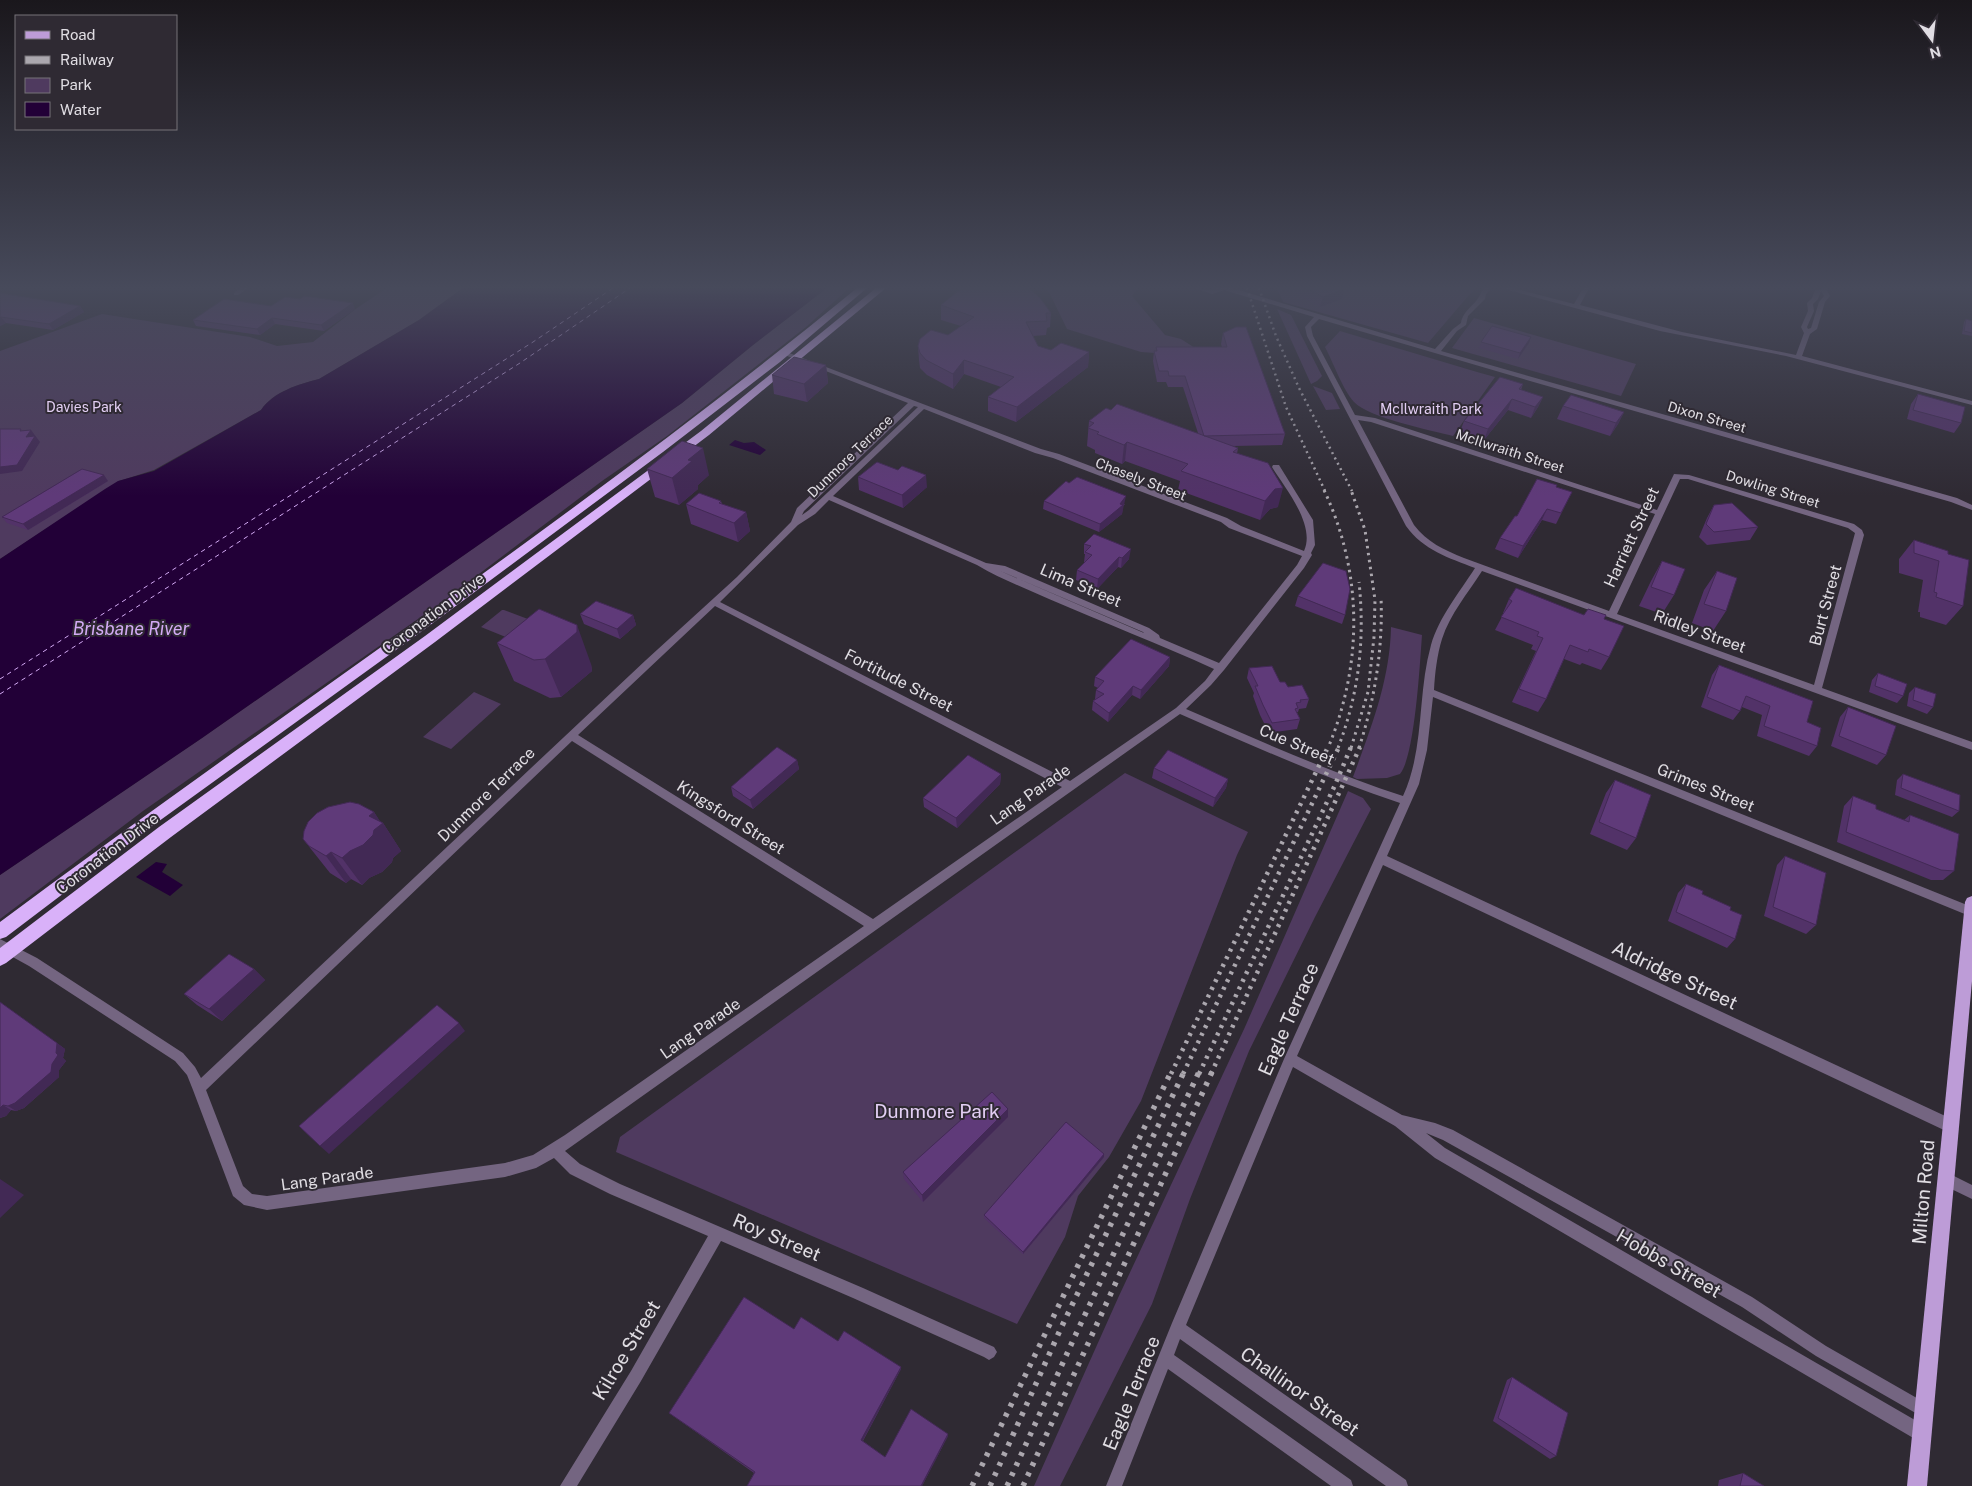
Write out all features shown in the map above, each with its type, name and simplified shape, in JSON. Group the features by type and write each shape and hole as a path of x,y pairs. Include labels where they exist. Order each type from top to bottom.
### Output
{"highway":[{"name":"Coronation Drive","path":"0,932 149,820 413,631 659,450 778,357"},
{"name":"Coronation Drive","path":"3,951 430,639 705,433 798,359"}],"main road":[{"name":"Milton Road","path":"1917,1486 1972,909"}],"street":[{"name":"Chasely Street","path":"794,357 1038,451 1051,460 1308,555"},
{"path":"1322,357 1353,417"},
{"name":"Dixon Street","path":"1455,357 1954,500 1972,503"},
{"path":"1803,357 1820,364 1972,403"},
{"name":"Dunmore Terrace","path":"795,523 800,510 913,403"},
{"name":"Dunmore Terrace","path":"199,1088 740,579 795,523 812,512 922,406"},
{"name":"McIlwraith Street","path":"1353,417 1372,420 1659,512"},
{"name":"Ridley Street","path":"1353,417 1410,526 1419,539 1480,567 1972,746"},
{"path":"1276,467 1309,520 1312,538 1308,555"},
{"name":"Harriett Street","path":"1612,615 1675,478 1680,476"},
{"name":"Dowling Street","path":"1680,476 1844,523 1857,529"},
{"name":"Lima Street","path":"828,497 980,563 997,573 1093,616 1140,636 1165,643 1221,668"},
{"name":"Dixon Street","path":"1954,500 1972,508"},
{"name":"Burt Street","path":"1817,690 1860,535 1857,529"},
{"name":"Lang Parade","path":"3,951 33,962 179,1057 191,1071 199,1088 238,1191 242,1196 257,1202 267,1204 505,1170 536,1161 555,1150 1179,710 1221,668 1308,555"},
{"name":"Eagle Terrace","path":"1114,1486 1177,1328 1290,1059 1382,859 1420,768 1435,646 1440,634 1480,567"},
{"name":"Fortitude Street","path":"714,602 1070,786"},
{"name":"Grimes Street","path":"1429,692 1972,909"},
{"name":"Cue Street","path":"1179,710 1309,766 1354,784 1406,801"},
{"name":"Kingsford Street","path":"571,736 873,924"},
{"name":"Aldridge Street","path":"1382,859 1951,1126"},
{"name":"Hobbs Street","path":"1290,1059 1400,1121 1440,1153 1921,1433"},
{"name":"Hobbs Street","path":"1400,1121 1435,1129 1448,1135 1747,1302 1821,1351 1924,1410"},
{"name":"Roy Street","path":"555,1150 575,1169 585,1175 990,1352"},
{"path":"1946,1179 1972,1192"},
{"name":"Kilroe Street","path":"568,1486 636,1376 717,1234"},
{"name":"Challinor Street","path":"1177,1328 1400,1486"},
{"path":"1166,1358 1345,1486"}],"green space":[{"name":"Davies Park","path":"0,357 356,357 319,379 295,386 279,394 272,398 261,410 154,470 119,481 0,559"},
{"path":"738,357 767,357 667,436 602,481 438,605 143,811 0,919 0,875 202,738 682,403"},
{"path":"1299,357 1313,357 1322,376 1311,384"},
{"name":"McIlwraith Park","path":"1330,357 1429,357 1495,377 1453,436 1400,423 1362,408 1350,397"},
{"path":"1485,357 1613,357 1636,364 1621,396"},
{"path":"1313,386 1332,393 1340,409 1326,410"},
{"path":"502,610 549,627 528,646 481,627"},
{"path":"1391,627 1422,635 1416,708 1409,748 1400,774 1387,778 1357,779 1353,777 1373,722 1383,685 1390,647"},
{"path":"474,692 501,704 451,749 423,737"},
{"name":"Dunmore Park","path":"1125,773 1248,832 1237,855 1141,1101 1109,1157 1078,1196 1065,1237 1017,1324 616,1152 620,1137"},
{"path":"1348,791 1363,798 1371,809 1249,1051 1190,1199 1152,1304 1060,1486 1034,1486 1118,1298 1245,1027"}],"water":[{"name":"Brisbane River","path":"356,357 738,357 682,403 202,738 0,875 0,559 118,481 154,471 261,410 272,398 279,394 295,386 319,379"},
{"path":"735,440 744,443 754,442 766,450 760,455 729,445"},
{"path":"156,862 167,864 162,872 183,885 170,896 136,877"}],"building":[{"path":"794,357 826,365 804,384 772,375"},
{"path":"924,357 1082,357 1017,407 988,397 1014,377 964,360 953,374"},
{"path":"1156,357 1257,357 1285,434 1204,436 1185,376 1169,376 1168,371 1159,371"},
{"path":"1500,377 1523,384 1519,389 1543,397 1535,407 1512,399 1488,429 1464,421"},
{"path":"1918,394 1965,407 1961,423 1913,410"},
{"path":"1571,395 1624,412 1616,423 1563,406"},
{"path":"1117,404 1238,448 1233,452 1268,463 1283,488 1275,489 1265,501 1181,471 1188,464 1127,442 1124,445 1097,434 1099,432 1088,428 1094,423 1089,421 1106,408 1111,410"},
{"path":"0,429 31,430 26,437 35,436 17,465 0,467"},
{"path":"682,441 703,448 688,460 692,461 672,478 647,469"},
{"path":"877,462 898,470 902,466 926,475 902,495 858,477"},
{"path":"82,469 104,475 23,524 2,517"},
{"path":"1077,477 1126,496 1120,504 1123,505 1100,524 1044,501 1066,481 1069,483"},
{"path":"1537,479 1572,492 1561,513 1547,509 1523,546 1500,538 1515,516 1517,516"},
{"path":"699,493 721,501 719,503 746,512 734,523 686,504"},
{"path":"1732,503 1758,527 1714,532 1706,524 1714,505"},
{"path":"1094,534 1131,549 1122,558 1119,557 1098,579 1077,570 1092,555 1085,552 1091,546 1084,544"},
{"path":"1914,540 1948,551 1948,554 1969,560 1963,606 1936,597 1937,593 1934,592 1939,561 1914,553"},
{"path":"1662,561 1685,569 1674,595 1651,587"},
{"path":"1323,563 1346,571 1350,589 1345,615 1298,596"},
{"path":"1717,571 1737,578 1726,611 1704,604"},
{"path":"1516,588 1584,615 1588,609 1606,615 1604,619 1624,626 1609,657 1589,649 1588,652 1570,645 1546,699 1519,689 1543,638 1537,636 1539,632 1501,617 1512,601 1509,599"},
{"path":"596,601 633,615 617,629 580,614"},
{"path":"539,609 577,625 577,632 545,659 534,660 497,643"},
{"path":"1131,639 1170,657 1141,690 1133,686 1109,713 1093,701 1104,694 1096,690 1104,681 1095,677"},
{"path":"1719,665 1813,701 1807,722 1821,728 1817,746 1764,726 1770,706 1746,696 1740,711 1707,697"},
{"path":"1272,666 1280,682 1285,682 1288,687 1302,685 1309,699 1300,700 1301,702 1296,703 1298,708 1295,709 1300,719 1272,723 1249,668"},
{"path":"1878,673 1907,684 1903,696 1875,686"},
{"path":"1915,687 1936,694 1933,707 1913,700"},
{"path":"1848,707 1896,726 1886,755 1839,736"},
{"path":"777,747 797,760 750,800 731,787"},
{"path":"1168,750 1228,779 1215,798 1154,768"},
{"path":"968,755 1001,774 956,818 923,798"},
{"path":"1903,774 1960,795 1959,811 1901,788"},
{"path":"1615,780 1651,795 1636,838 1599,822"},
{"path":"1853,796 1876,805 1876,809 1909,822 1910,815 1959,834 1954,871 1941,870 1846,832"},
{"path":"350,802 359,804 374,812 369,816 383,823 374,830 373,835 363,845 350,851 342,858 331,852 326,856 309,846 303,839 308,822 317,813 328,807"},
{"path":"1785,856 1826,873 1816,925 1773,907"},
{"path":"1686,884 1703,891 1702,894 1731,907 1730,910 1742,915 1735,939 1676,912"},
{"path":"229,954 254,969 209,1009 184,994"},
{"path":"0,1002 57,1043 56,1053 58,1055 52,1064 51,1072 15,1103 8,1106 3,1105 0,1108"},
{"path":"437,1005 459,1023 320,1146 299,1126"},
{"path":"992,1092 1008,1109 922,1195 903,1172"},
{"path":"1066,1122 1104,1154 1023,1252 984,1215"},
{"path":"744,1297 794,1329 801,1317 838,1341 844,1331 901,1367 861,1440 885,1457 911,1409 948,1434 921,1486 747,1486 755,1472 669,1413"},
{"path":"1512,1377 1568,1413 1556,1456 1498,1418"},
{"path":"1743,1473 1764,1486 1740,1486"}],"ferry route":[{"path":"0,679 509,357"},
{"path":"0,694 528,357"}],"railway":[{"path":"1270,357 1286,407 1325,491"},
{"path":"1285,357 1299,388 1352,491"},
{"path":"1324,490 1337,521 1346,554 1352,586 1354,619 1348,684 1328,748"},
{"path":"1351,490 1365,530 1375,600 1374,637 1368,692 1351,748"},
{"path":"1338,748 1351,707 1359,666 1361,646 1359,582"},
{"path":"1359,748 1374,692 1377,673 1381,636 1381,597"},
{"path":"1171,1074 1328,747"},
{"path":"1183,1074 1339,747"},
{"path":"1199,1074 1335,785 1351,747"},
{"path":"1211,1074 1360,747"},
{"path":"972,1486 1171,1072"},
{"path":"990,1486 1061,1328 1184,1072"},
{"path":"1007,1486 1199,1072"},
{"path":"1023,1486 1212,1072"}]}
